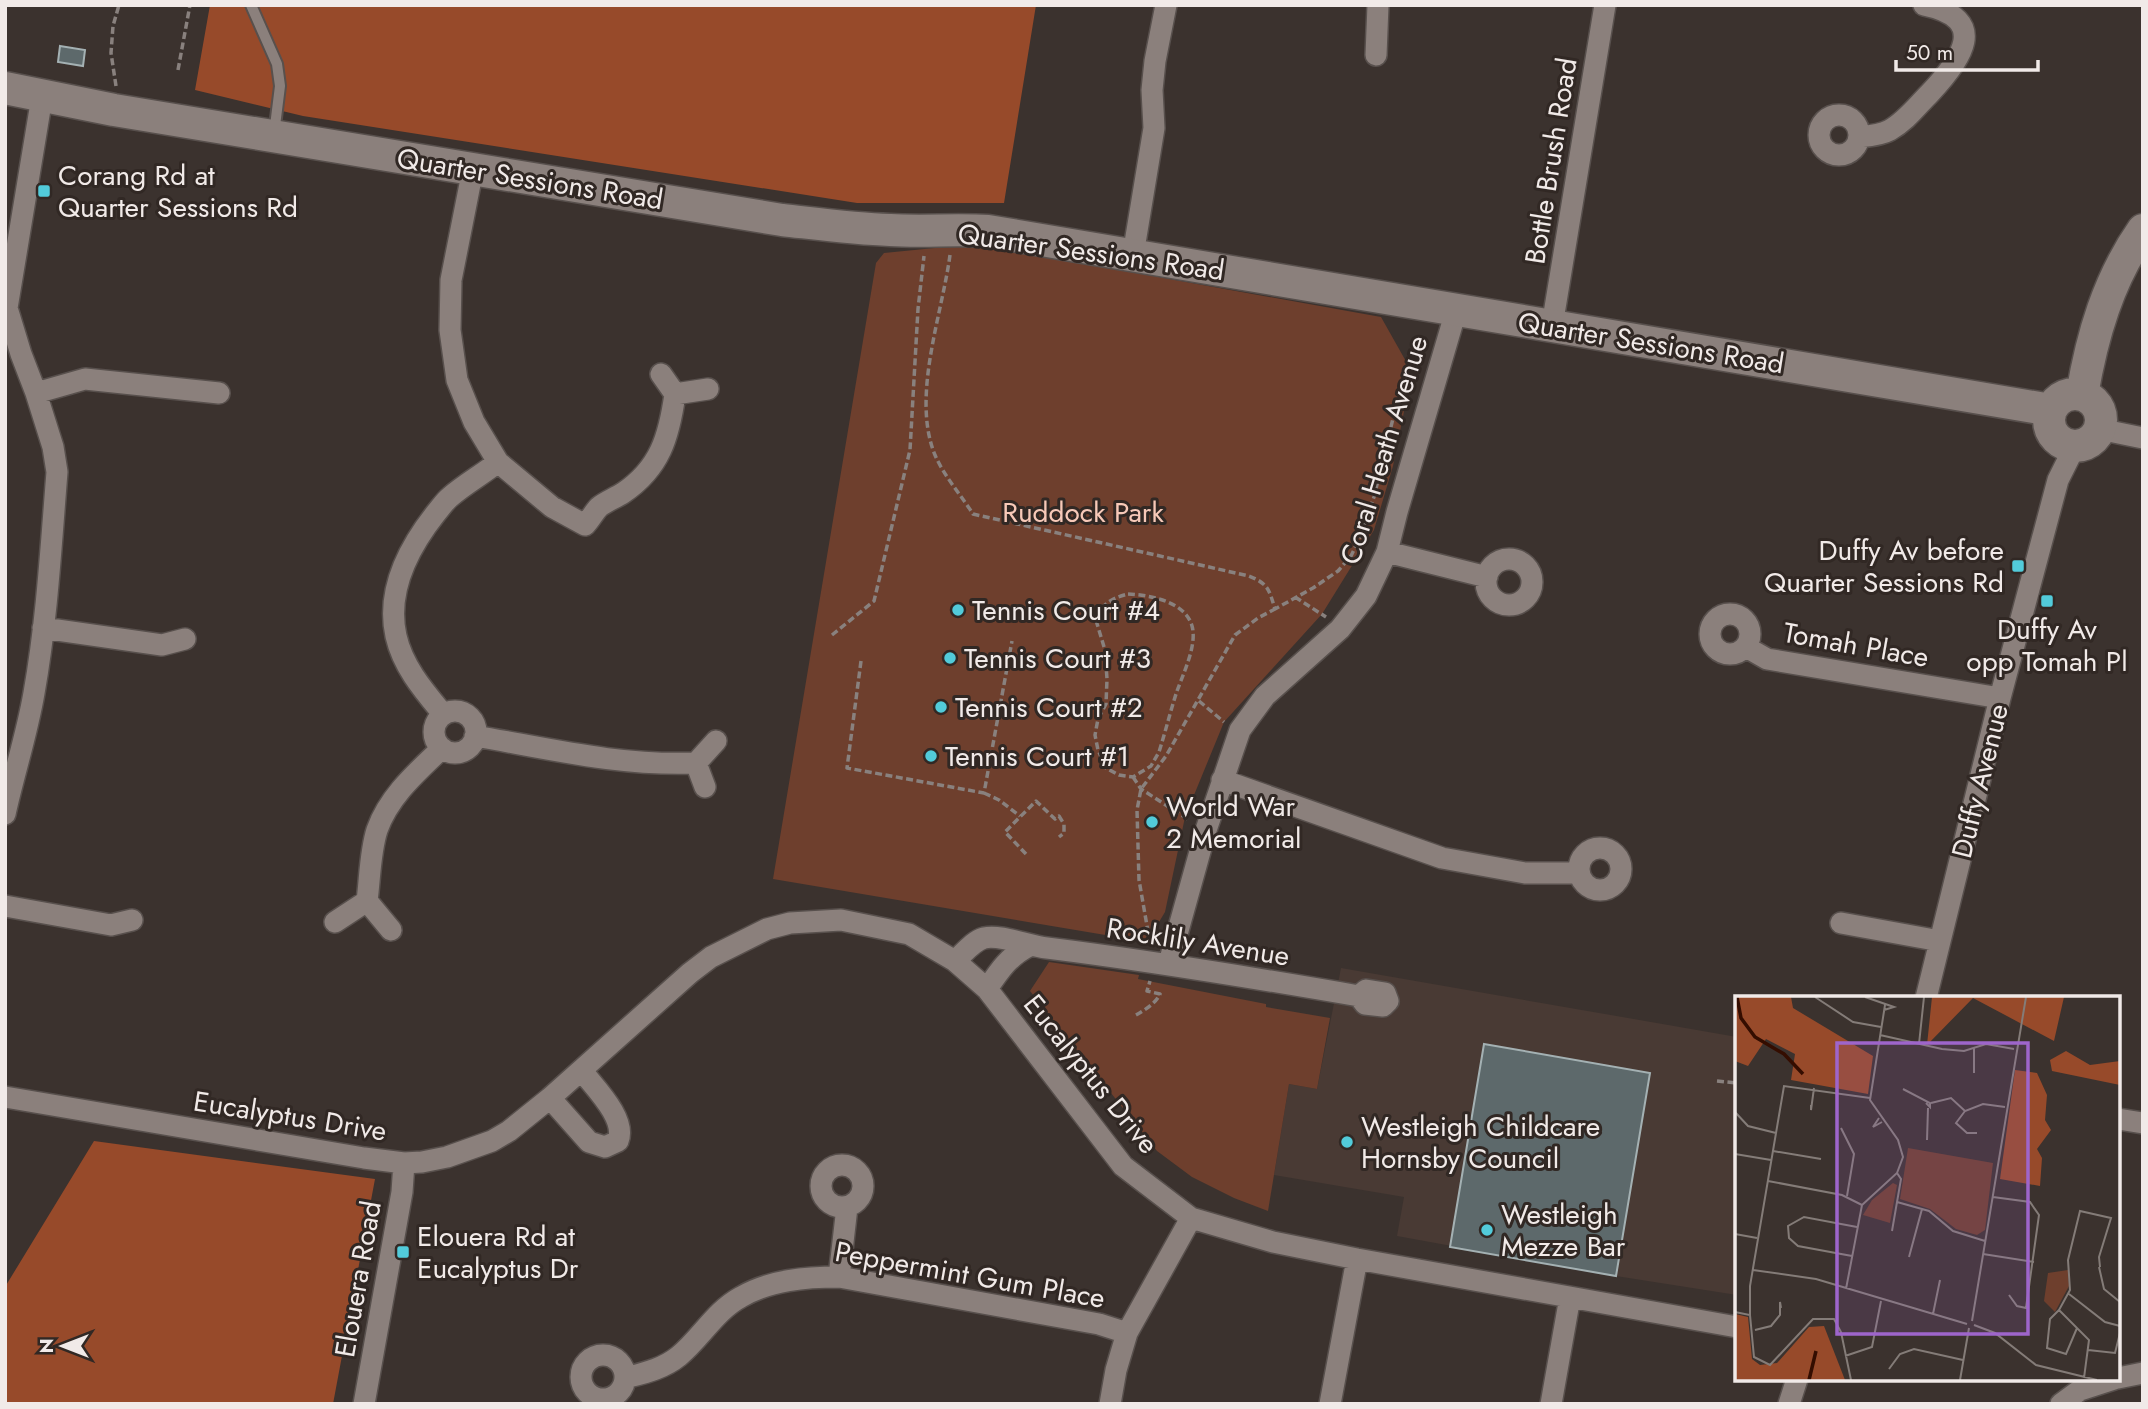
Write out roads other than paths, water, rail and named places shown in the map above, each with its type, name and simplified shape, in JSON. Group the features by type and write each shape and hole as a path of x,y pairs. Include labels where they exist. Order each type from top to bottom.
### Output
{"main road":[{"name":"Quarter Sessions Road","path":"5,88 114,110 782,220 844,228 988,231 2051,410"},
{"path":"2082,396 2089,358 2109,290 2120,266 2143,230"},
{"path":"2075,394 2090,399 2100,412 2087,438 2067,445 2050,427 2051,410 2061,399 2075,394"}],"street":[{"path":"1133,255 1154,128 1152,90 1166,5"},
{"path":"1376,55 1378,5"},
{"name":"Bottle Brush Road","path":"1552,326 1605,5"},
{"path":"1859,137 1889,131 1908,116 1941,81 1964,46 1964,32 1953,15 1924,5"},
{"path":"6,804 25,740 34,691 43,628 57,472 53,447 36,393 13,353 6,307 42,97"},
{"path":"473,169 451,280 450,330 457,380 474,422 498,462 552,507 585,525 599,507 624,493 644,475 663,447 675,394 661,374"},
{"name":"Coral Heath Avenue","path":"1161,962 1240,730 1265,696 1340,629 1366,596 1387,552 1396,512 1456,311"},
{"path":"36,393 85,379 219,393"},
{"path":"675,394 708,389"},
{"path":"2087,438 2143,438"},
{"name":"Duffy Avenue","path":"1926,996 2000,698 2058,480 2087,438"},
{"path":"443,714 405,661 396,635 395,602 402,566 420,533 448,498 498,462"},
{"path":"1387,552 1487,577"},
{"path":"43,628 162,645 185,639"},
{"name":"Tomah Place","path":"1745,647 1767,659 2000,698"},
{"path":"455,711 466,714 474,723 475,736 468,748 455,753 442,748 434,734 443,714 455,711"},
{"path":"475,736 629,763 696,763 716,741"},
{"path":"391,930 367,901 377,831 383,815 402,788 442,748"},
{"path":"696,763 705,787"},
{"path":"1222,780 1442,858 1525,873 1578,873"},
{"path":"335,922 367,901"},
{"path":"5,906 111,925 132,920"},
{"name":"Eucalyptus Drive","path":"5,1097 364,1158 422,1163 492,1141 509,1131 582,1071 711,957 768,929 790,923 841,919 909,934 955,961 987,989 1123,1166 1191,1218 1273,1242 1357,1259 1735,1327"},
{"path":"1841,923 1940,941"},
{"name":"Rocklily Avenue","path":"955,961 975,942 999,937 1029,946 1161,962 1359,996"},
{"path":"987,989 1014,953 1029,946"},
{"path":"550,1098 589,1142 605,1147 618,1141 620,1125 616,1116 582,1071"},
{"path":"2120,1119 2143,1123"},
{"name":"Elouera Road","path":"364,1404 402,1192 404,1163"},
{"path":"839,1277 847,1207"},
{"path":"1110,1404 1127,1333 1191,1218"},
{"path":"1331,1404 1357,1259"},
{"name":"Peppermint Gum Place","path":"625,1378 664,1366 679,1356 739,1297 790,1280 839,1277 1099,1324 1127,1333"},
{"path":"1551,1404 1570,1297"},
{"path":"2120,1378 2143,1373"},
{"path":"1789,1404 1796,1381"},
{"path":"2061,1404 2078,1384 2099,1381"}],"lane":[{"path":"251,5 277,64 280,86 274,136"}],"place":[{"name":"Corang Rd at Quarter Sessions Rd","path":"44,191"},
{"name":"Duffy Av before Quarter Sessions Rd","path":"2018,566"},
{"name":"Duffy Av opp Tomah Pl","path":"2047,601"},
{"name":"Tennis Court #4","path":"958,610"},
{"name":"Tennis Court #3","path":"950,658"},
{"name":"Tennis Court #2","path":"941,707"},
{"name":"Tennis Court #1","path":"931,756"},
{"name":"World War 2 Memorial","path":"1152,822"},
{"name":"Westleigh Childcare Hornsby Council","path":"1347,1142"},
{"name":"Westleigh Mezze Bar","path":"1487,1230"},
{"name":"Elouera Rd at Eucalyptus Dr","path":"403,1252"}],"park label":[{"name":"Ruddock Park","path":"1083,512"}]}
